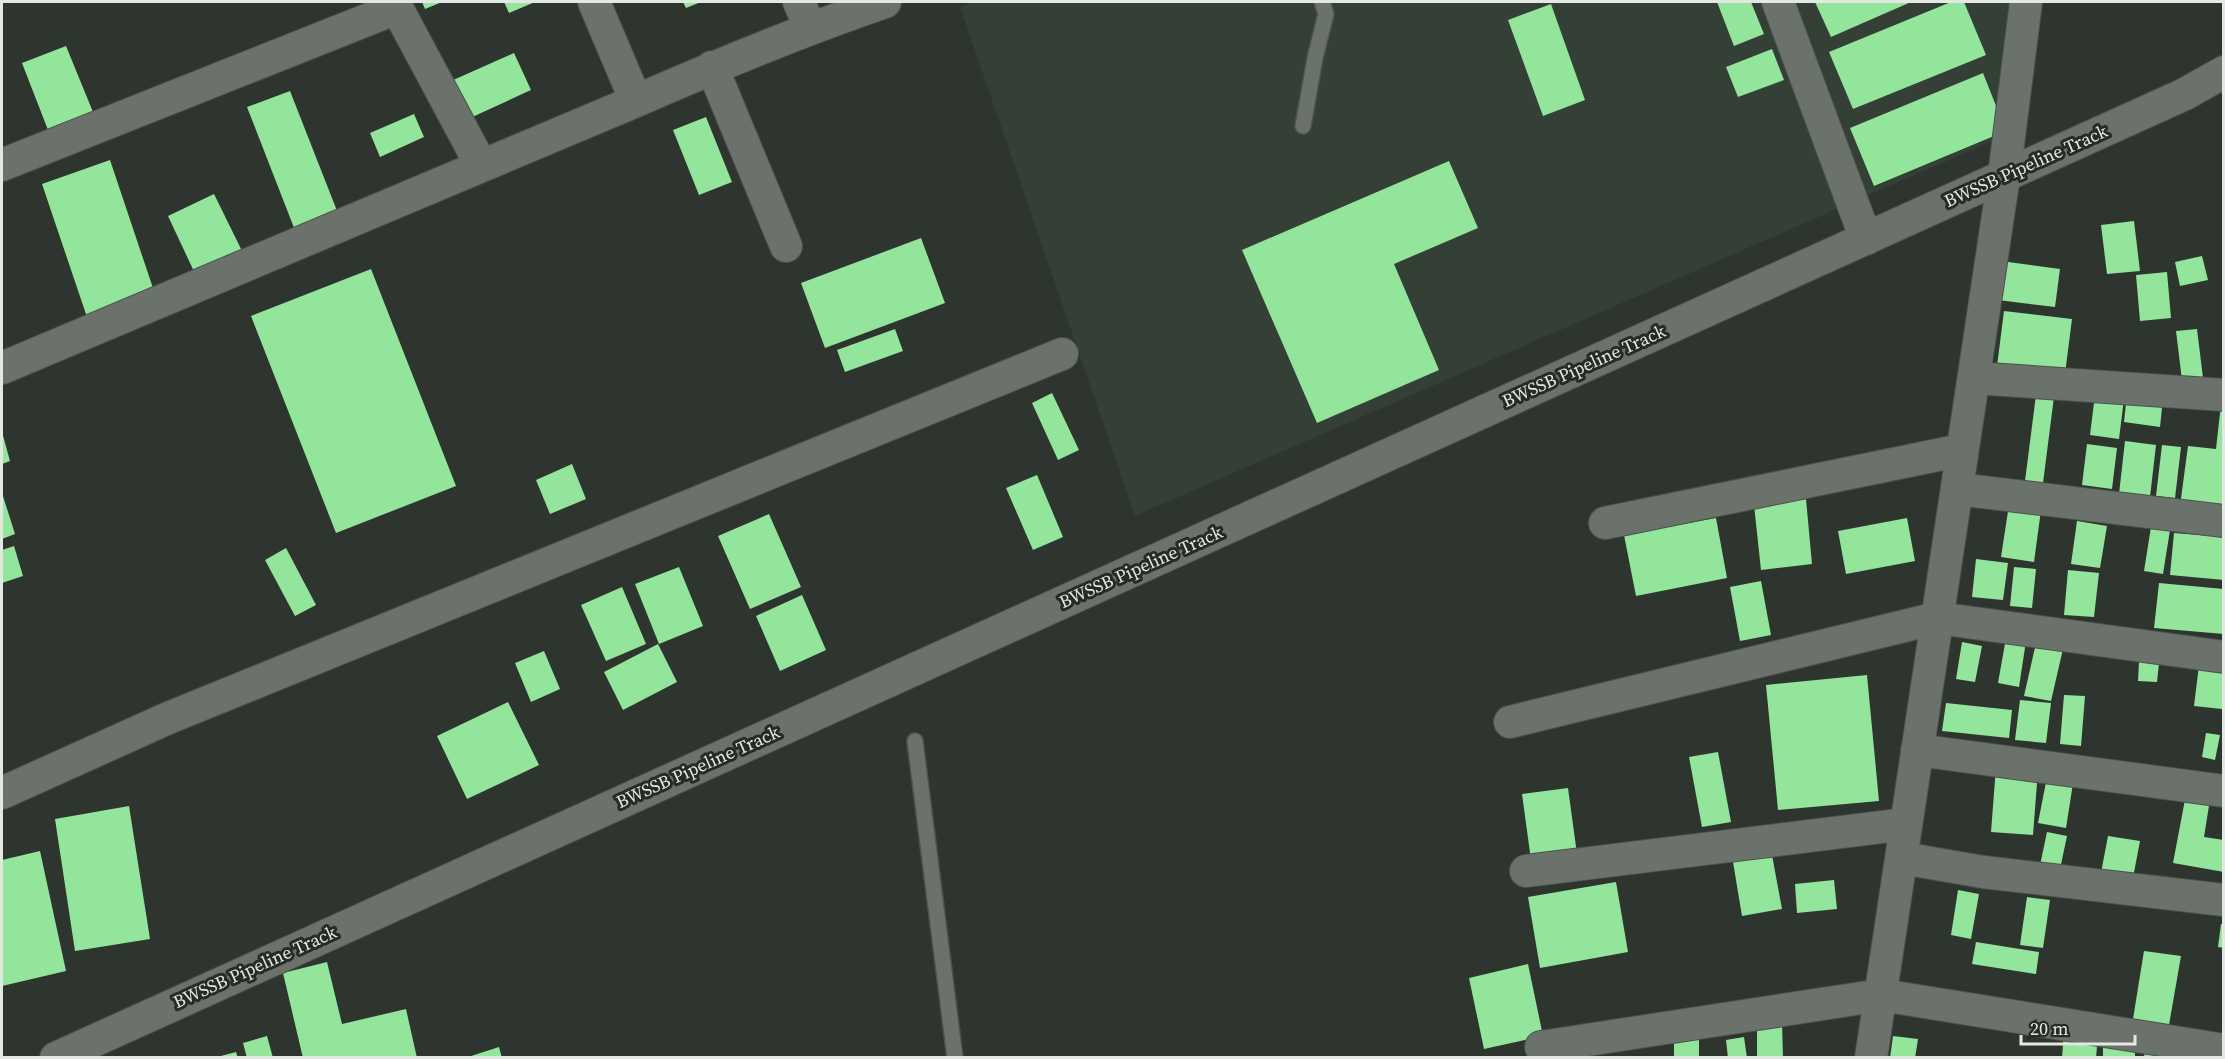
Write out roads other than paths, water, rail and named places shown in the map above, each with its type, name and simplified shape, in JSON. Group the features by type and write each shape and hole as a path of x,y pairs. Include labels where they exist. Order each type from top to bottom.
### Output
{"street":[{"path":"594,2 636,101"},
{"path":"2,368 636,101 712,67 805,15 885,2"},
{"path":"1778,2 1866,239"},
{"path":"1871,1058 2004,176 2026,2"},
{"path":"2,165 397,8 481,165"},
{"path":"712,67 786,246"},
{"name":"BWSSB Pipeline Track","path":"56,1058 2186,94 2223,72"},
{"path":"2,793 166,719 1062,354"},
{"path":"1974,378 2223,395"},
{"path":"1605,523 1962,450"},
{"path":"1957,489 2223,521"},
{"path":"1510,722 1937,618 2223,657"},
{"path":"1917,750 2223,791"},
{"path":"1526,871 1906,824"},
{"path":"1902,858 1983,872 2223,900"},
{"path":"1540,1047 1881,995 2223,1050"}],"lane":[{"path":"1304,126 1315,58 1326,14 1322,2"},
{"path":"915,741 955,1058"}]}
